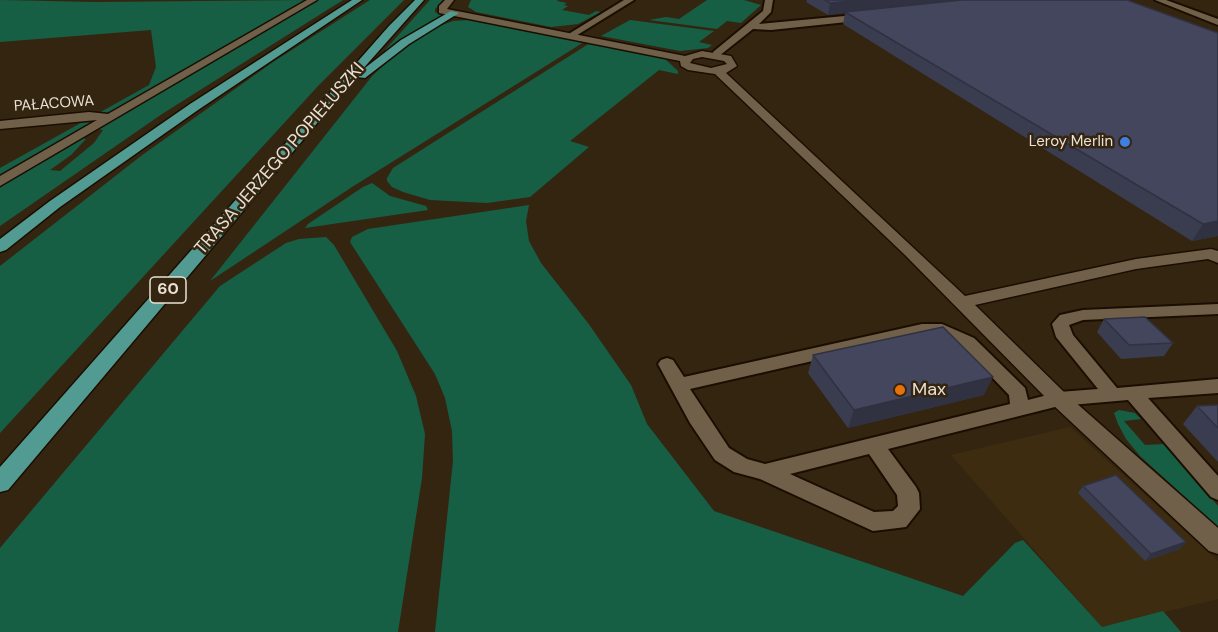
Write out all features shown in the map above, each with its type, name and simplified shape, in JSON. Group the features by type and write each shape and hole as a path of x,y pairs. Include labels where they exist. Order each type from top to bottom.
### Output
{"main road":[{"path":"0,247 55,204 194,107 358,0"},
{"name":"TRASA JERZEGO POPIEŁUSZKI","path":"0,483 392,28 420,0"},
{"path":"335,96 405,42 457,10"}],"street":[{"path":"0,182 313,0"},
{"path":"450,0 441,9 457,10 686,59 702,54 717,63 1059,399 1218,543"},
{"path":"686,59 686,63 692,68 717,63"},
{"name":"PAŁACOWA","path":"0,125 88,116 111,118"},
{"path":"962,302 1136,264 1216,255"}],"lane":[{"path":"571,35 630,0"},
{"path":"717,63 767,12 769,0"},
{"path":"1159,0 1218,22"},
{"path":"751,26 771,27 874,16"},
{"path":"1218,309 1083,315 1066,319 1060,324 1065,336 1218,491"},
{"path":"679,385 922,330 942,330 955,334 968,342 1018,393 1020,409"},
{"path":"667,364 697,418 722,454 741,466 765,472 873,522 898,520 909,509 908,493 874,445"},
{"path":"765,472 1059,399 1218,386"}],"shaded area":[{"path":"1070,427 1218,561 1218,599 1102,627 951,455"}],"green space":[{"path":"0,0 96,2 308,0 0,177 0,168 149,85 156,67 151,30 0,42"},
{"path":"317,0 343,0 162,114 0,226 0,186 81,138 86,139 71,155 50,170 60,171 94,143 103,130 98,129"},
{"path":"370,0 404,0 318,86 0,433 0,266 141,156 273,62"},
{"path":"430,0 444,0 435,9 435,12 442,15 389,50 385,50"},
{"path":"471,0 558,0 567,3 564,5 568,6 562,10 589,15 596,11 601,12 578,24 551,27 476,12 468,7"},
{"path":"707,0 744,0 761,5 741,23 727,21 717,29 649,20 666,17 679,19"},
{"path":"469,20 584,42 352,187 210,281 373,75 395,55 434,28 453,21"},
{"path":"630,20 714,31 699,42 712,45 708,48 680,51 601,36"},
{"path":"590,43 664,58 678,71 678,74 659,70 570,141 589,147 530,197 487,203 430,200 403,192 392,187 387,181 393,168"},
{"path":"372,183 390,196 426,206 428,210 305,228 363,187"},
{"path":"529,205 526,221 529,241 541,263 588,323 631,385 647,424 714,511 963,596 1015,543 1023,540 1102,627 1163,611 1181,632 435,632 453,461 452,431 445,398 435,374 350,242 352,237 368,229"},
{"path":"326,237 334,245 397,351 416,396 425,434 422,478 398,632 0,632 0,548 220,286 286,243 299,239"},
{"path":"1119,410 1135,413 1141,419 1124,421 1145,445 1165,444 1218,506 1218,527 1140,456 1126,439 1118,424 1114,413"}],"building":[{"path":"825,0 862,0 830,3"},
{"name":"Leroy Merlin","path":"962,0 1127,0 1218,33 1218,221 1203,224 845,12"},
{"path":"1145,317 1173,343 1129,345 1104,319"},
{"name":"Max","path":"943,327 993,377 854,410 813,355"},
{"path":"1218,405 1218,428 1197,406"},
{"path":"1116,475 1186,542 1151,554 1083,486"}],"place":[{"name":"Leroy Merlin","path":"1125,142"},
{"name":"Max","path":"900,390"}]}
